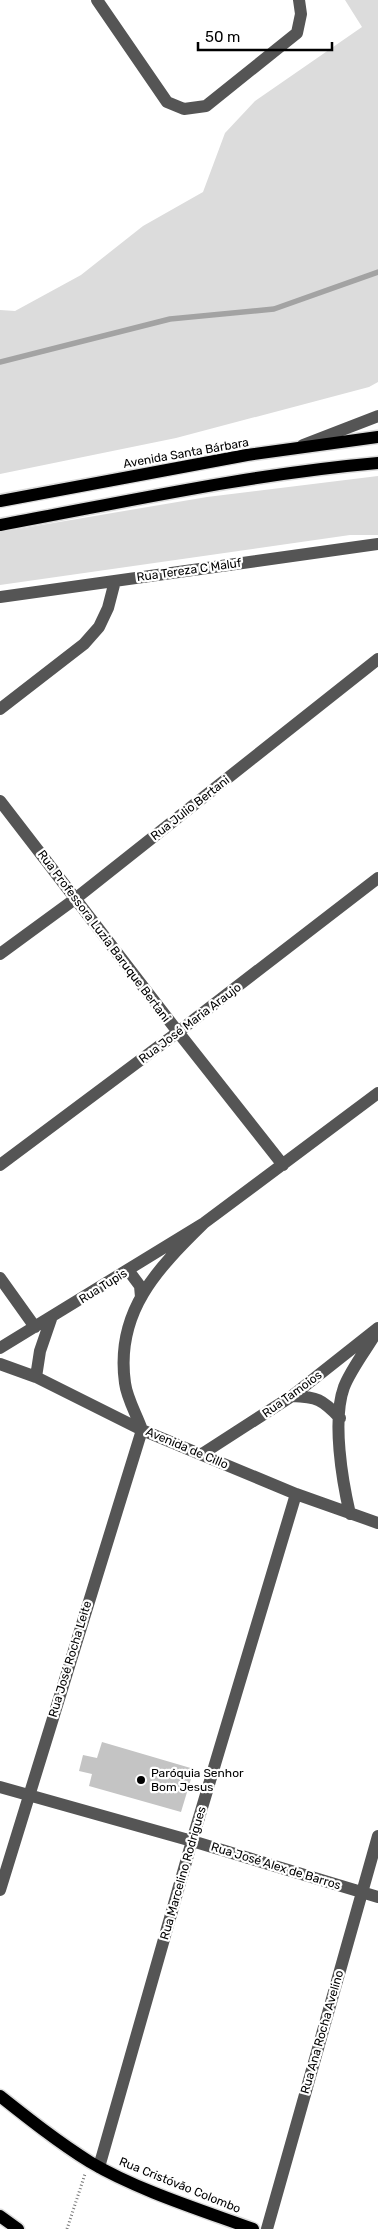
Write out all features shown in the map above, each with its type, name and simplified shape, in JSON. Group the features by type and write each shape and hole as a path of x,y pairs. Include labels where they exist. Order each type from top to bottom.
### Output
{"main road":[{"name":"Avenida Santa Bárbara","path":"0,501 299,447 378,437"},
{"path":"0,525 330,467 378,463"},
{"name":"Rua Cristóvão Colombo","path":"0,2096 58,2141 94,2164 161,2195 253,2229"},
{"path":"0,2216 18,2229"}],"street":[{"path":"98,0 166,102 184,109 206,106 297,33 301,14 299,0"},
{"path":"299,447 378,416"},
{"name":"Rua Tereza C Maluf","path":"0,598 115,580 376,547"},
{"path":"0,709 90,638 99,627 108,608 115,580"},
{"name":"Rua Julio Bertani","path":"0,954 75,899 378,659"},
{"name":"Rua Professora Luzia Baruque Bertani","path":"0,800 283,1165"},
{"name":"Rua José Maria Araujo","path":"0,1165 178,1032 378,878"},
{"name":"Rua Tupis","path":"0,1348 204,1224 378,1093"},
{"name":"Rua Tupis","path":"142,1430 125,1385 123,1356 128,1328 141,1296 165,1261 204,1224"},
{"path":"128,1270 140,1286 141,1296"},
{"path":"0,1278 35,1327"},
{"path":"36,1377 40,1351 50,1319"},
{"name":"Rua Tamoios","path":"202,1454 292,1396 378,1329"},
{"name":"Rua Tamoios","path":"350,1514 340,1459 340,1418 344,1388 378,1329"},
{"name":"Avenida de Cillo","path":"0,1364 36,1377 142,1430 296,1494 378,1523"},
{"path":"292,1396 313,1397 326,1403 340,1418"},
{"name":"Rua José Rocha Leite","path":"0,1890 142,1430"},
{"name":"Rua Marcelino Rodrigues","path":"94,2164 296,1494"},
{"name":"Rua José Alex de Barros","path":"0,1787 192,1841 378,1897"},
{"name":"Rua Ana Rocha Avelino","path":"267,2229 378,1836"}],"path":[{"path":"67,2229 94,2164"}],"shaded area":[{"path":"345,0 378,0 378,382 369,387 176,438 0,474 0,310 15,311 81,275 143,226 203,192 225,133 255,101 362,27"},
{"path":"378,476 378,535 350,535 0,585 0,532 207,497"}],"building":[{"name":"Paróquia Senhor Bom Jesus","path":"102,1742 194,1769 181,1812 89,1786 92,1774 79,1771 83,1755 97,1758"}],"waterway":[{"path":"0,362 170,319 274,309 378,272"}],"place":[{"name":"Paróquia Senhor Bom Jesus","path":"141,1780"}]}
